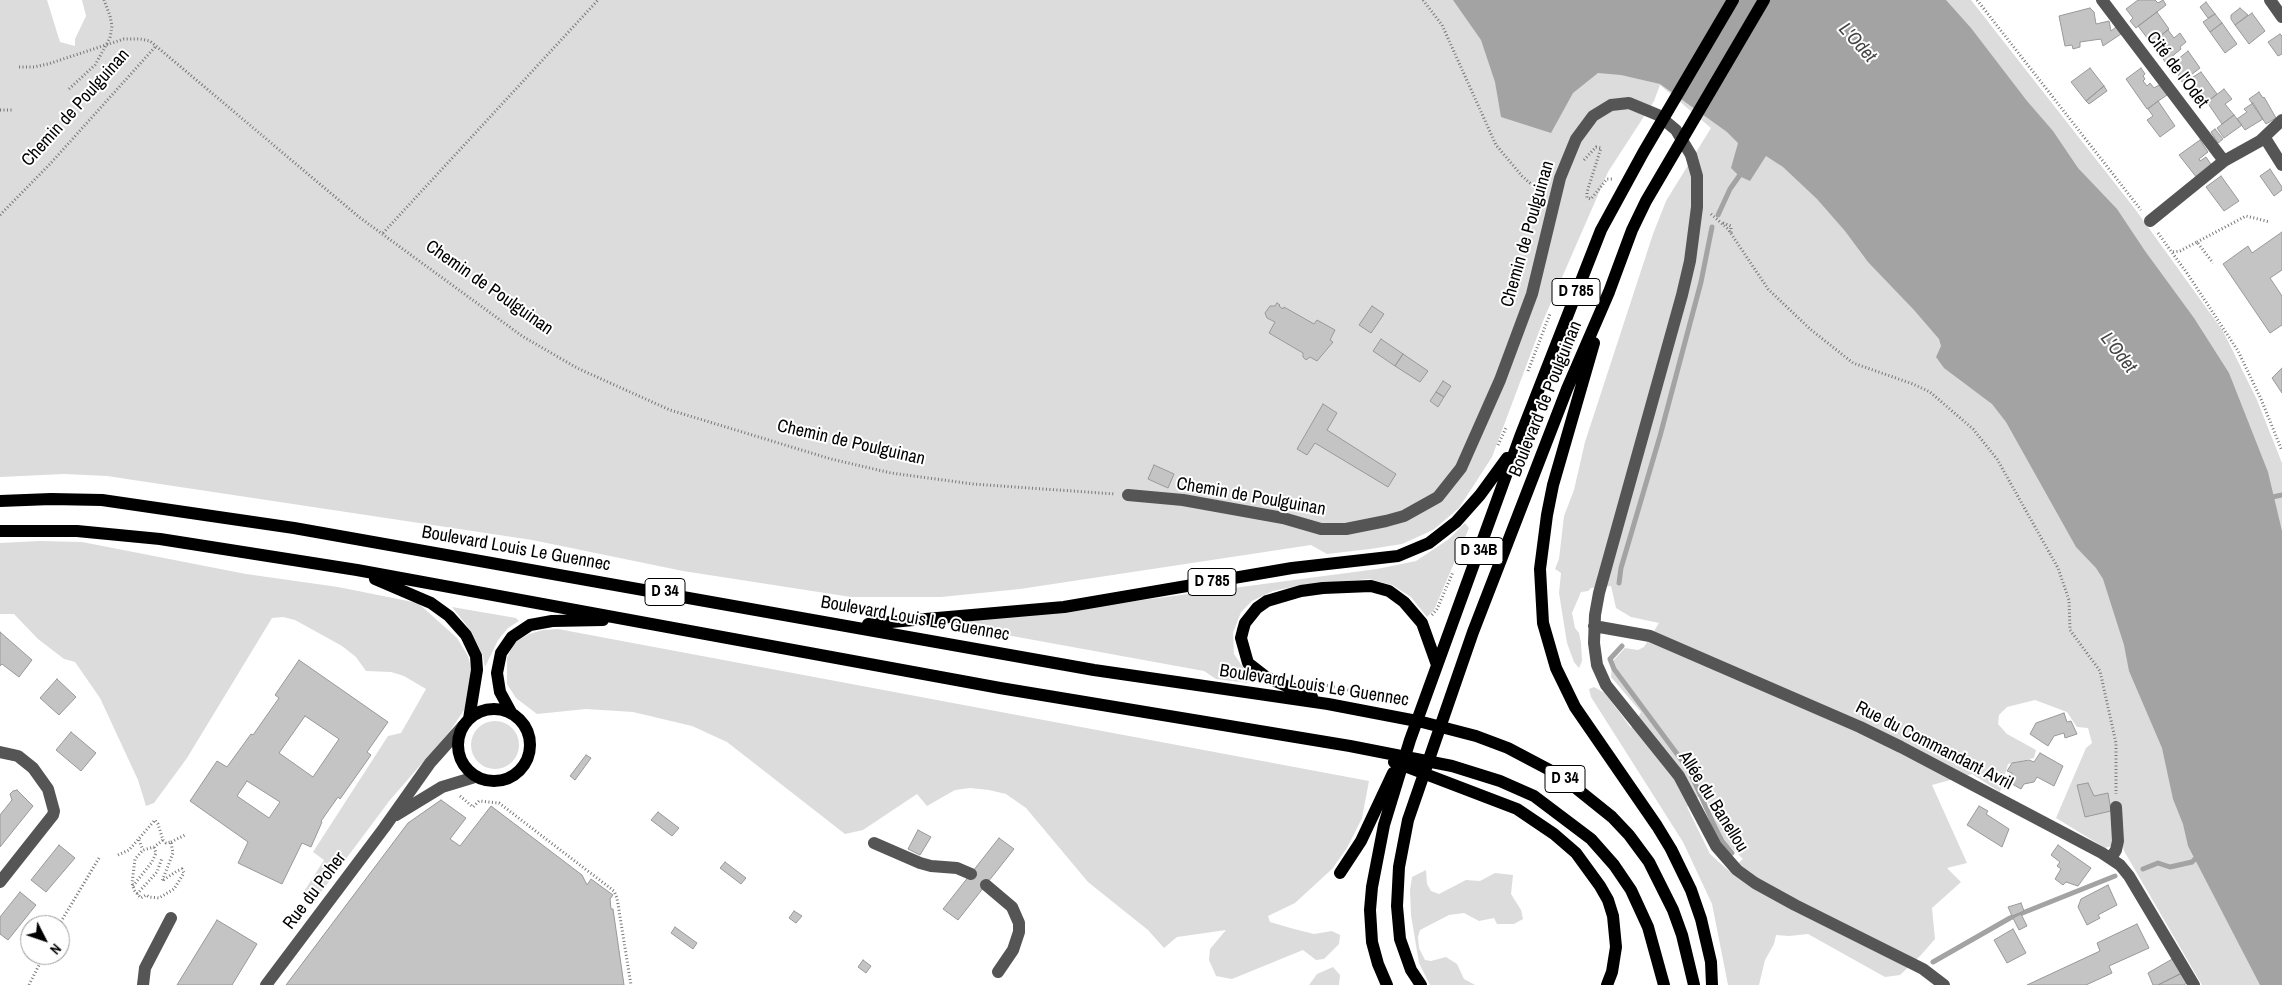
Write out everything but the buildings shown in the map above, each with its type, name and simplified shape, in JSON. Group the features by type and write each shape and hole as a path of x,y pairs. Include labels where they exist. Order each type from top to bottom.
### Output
{"main road":[{"name":"Boulevard de Poulguinan","path":"1437,665 1520,437 1601,230 1642,153 1734,0"},
{"name":"Boulevard de Poulguinan","path":"1421,985 1404,954 1399,932 1397,906 1402,851 1416,798 1453,690 1490,586 1564,398 1609,292 1632,230 1661,176 1764,0"},
{"path":"1609,292 1548,508 1540,569 1544,622 1556,668 1575,707 1657,826 1671,849 1691,890 1701,919 1711,962 1712,985"},
{"name":"D 785","path":"851,626 1064,607 1292,568 1398,556 1429,543 1456,522 1494,477 1520,437"},
{"name":"Boulevard Louis Le Guennec","path":"0,500 51,498 140,504 499,563 1094,670 1328,704 1422,722 1476,736 1508,748 1573,784 1612,817 1649,862 1673,910 1687,950 1694,985"},
{"name":"D 34","path":"0,531 77,531 150,538 357,570 1000,688 1433,761 1482,774 1534,796 1592,839 1614,865 1631,890 1648,927 1664,985"},
{"path":"357,570 431,603 449,616 466,635 476,656 477,670 466,723 460,734 458,750 464,766 475,777 484,781 504,780 522,769 528,760 530,750 527,729 512,714 500,692 497,673 504,646 516,633 530,625 552,621 634,620"},
{"path":"1328,704 1266,677 1248,663 1241,638 1245,623 1257,608 1267,602 1301,591 1323,588 1371,586 1389,591 1404,602 1422,623 1437,665"},
{"name":"D 34B","path":"1387,985 1378,964 1372,942 1370,910 1379,845 1388,793 1410,740 1437,665"},
{"path":"466,723 485,710 504,710 512,714"},
{"path":"1350,746 1517,810 1554,834 1576,853 1600,886 1608,900 1613,916 1616,947 1612,972 1607,985"},
{"path":"1340,873 1357,848 1388,793"}],"street":[{"name":"Cité de l'Odet","path":"2102,0 2224,161"},
{"path":"2270,0 2282,17"},
{"name":"Chemin de Poulguinan","path":"1128,495 1183,500 1283,518 1320,529 1346,529 1404,516 1438,497 1461,468 1500,380 1532,294 1559,184 1572,146 1587,121 1606,107 1629,103 1658,115 1676,130 1684,142 1691,154 1697,176 1697,207 1690,261 1682,295 1599,593 1594,626"},
{"path":"2150,221 2224,161 2265,138 2282,120"},
{"path":"2265,138 2282,164"},
{"name":"Rue du Commandant Avril","path":"1594,626 1650,636 1860,727 2111,858 2129,876 2194,985"},
{"name":"Allée du Banellou","path":"1594,626 1594,654 1601,677 1679,776 1716,846 1737,870 1771,892 1923,969 1944,985"},
{"name":"Rue du Poher","path":"266,985 430,763 466,723"},
{"path":"0,752 18,756 33,768 48,789 54,811 53,816 0,882"},
{"name":"Rue du Poher","path":"391,817 453,783 475,777"},
{"path":"2111,858 2116,850 2118,840 2116,807"},
{"path":"874,843 931,866 957,868 971,874"},
{"path":"986,885 1012,907 1018,923 1019,932 1013,950 998,972"},
{"path":"143,985 144,968 171,918"}],"path":[{"path":"69,89 95,65 110,38 112,26 104,0"},
{"path":"383,233 598,0"},
{"path":"1423,0 1442,26 1496,145 1522,176 1531,184 1559,184 1596,148 1601,148 1587,192 1587,198 1591,199 1607,179 1614,179"},
{"name":"Chemin de Poulguinan","path":"106,43 124,39 150,41 313,180 522,336 577,368 670,410 831,459 891,473 982,485 1128,495"},
{"path":"19,66 34,67 48,64 106,43"},
{"name":"Chemin de Poulguinan","path":"0,215 50,164 156,46"},
{"path":"0,110 14,110"},
{"path":"1697,207 1722,223 1768,289 1810,329 1854,363 1913,384 1937,397 1973,429 1997,459 2058,568 2068,600 2070,630 2100,672 2116,743 2116,807"},
{"path":"2173,252 2180,251 2246,216 2270,222"},
{"path":"2197,242 2212,263"},
{"path":"453,783 463,799 474,807 479,801 498,803 602,885 614,891 617,898 630,985"},
{"path":"118,855 129,850 155,820 166,843 184,835"},
{"path":"139,840 143,850"},
{"path":"163,840 154,847 143,850 134,865 133,886 141,898 146,895 159,898 174,889 181,879 184,873 182,869 162,881 173,853 171,842"},
{"path":"133,886 152,862 156,854 154,847"},
{"path":"65,915 99,858"},
{"path":"137,894 157,872 162,858"},
{"path":"29,985 39,965"}],"shaded area":[{"path":"0,0 47,0 60,42 75,46 75,39 86,16 82,0 1699,0 1924,167 2282,985 2202,985 2124,851 2122,843 2105,848 2056,818 2086,748 2092,743 2088,728 2077,727 2067,712 2035,700 2007,707 1999,715 1998,724 2007,734 2036,750 2034,758 2008,764 2000,792 1972,774 1932,785 1967,863 1947,868 1961,882 1932,908 1935,939 1900,975 1885,977 1808,934 1776,935 1774,944 1765,960 1759,985 1728,985 1712,904 1683,842 1591,697 1589,689 1594,687 1605,693 1631,728 1641,712 1611,677 1612,662 1625,648 1638,650 1644,647 1659,623 1631,617 1616,608 1611,586 1591,588 1588,591 1581,592 1572,613 1581,643 1582,661 1579,668 1574,662 1567,643 1559,593 1561,573 1555,569 1559,559 1564,516 1574,490 1585,442 1653,234 1666,201 1711,128 1660,85 1654,101 1608,172 1543,321 1492,457 1459,508 1433,530 1402,544 1327,554 1311,545 1020,589 941,597 851,597 683,571 532,540 107,476 64,474 0,477","holes":["1704,792 1722,839 1743,859 1729,871 1710,854 1687,807"]},
{"path":"1884,0 1971,0 2135,209 2223,331 2257,400 2282,463 2282,639"},
{"path":"1465,523 1469,528 1434,610 1427,617 1411,597 1392,585 1369,579 1301,585 1273,591 1252,601 1241,612 1233,633 1234,654 1251,675 1248,683 1216,679 1204,671 946,624 948,621 1120,603 1377,569 1416,561 1449,539"},
{"path":"39,541 82,542 246,574 338,587 418,603 457,638 468,656 472,672 466,707 450,731 390,800 313,903 303,893 324,860 313,852 388,736 401,733 426,689 404,676 391,672 366,671 356,657 342,646 295,620 283,617 272,618 187,758 154,803 146,806 138,780 100,698 75,662 64,659 38,639 14,614 0,614 0,543"},
{"path":"452,607 516,618 519,621 508,628 498,640 485,667 483,656 471,631"},
{"path":"558,629 1369,781 1362,818 1347,848 1332,869 1295,903 1268,916 1270,922 1314,934 1332,931 1340,935 1339,944 1324,959 1316,960 1303,950 1232,979 1216,976 1209,960 1210,949 1226,930 1177,937 1164,948 1148,930 1088,882 1026,808 1006,794 970,788 955,790 927,806 917,794 863,830 845,834 727,742 692,726 633,712 586,709 537,714 516,698 507,684 507,658 514,643 529,634 543,630"},
{"path":"490,721 500,721 509,725 515,731 518,736 518,754 509,765 500,769 490,769 481,765 475,759 471,750 471,740 475,731 481,725"},
{"path":"1426,870 1427,884 1431,891 1439,894 1466,880 1480,881 1495,873 1513,875 1511,894 1521,910 1523,919 1514,924 1497,924 1494,918 1479,921 1464,913 1449,915 1420,930 1418,937 1419,948 1425,960 1431,961 1446,957 1457,964 1464,979 1475,985 1430,985 1419,963 1411,915 1410,890 1412,877"},
{"path":"1333,967 1340,975 1339,985 1309,985 1317,974"}],"water":[{"name":"L'Odet","path":"1453,0 1946,0 1971,28 2027,101 2053,131 2078,168 2117,209 2194,318 2229,373 2268,472 2282,531 2282,985 2260,985 2188,846 2183,824 2173,799 2162,748 2129,671 2124,645 2103,579 2096,568 2076,547 2006,422 1992,404 1944,368 1936,357 1941,346 1939,339 1868,262 1845,231 1817,199 1783,167 1766,156 1750,181 1739,176 1731,168 1738,143 1727,132 1660,84 1621,75 1598,73 1573,93 1551,133 1501,117 1495,82 1481,40"}],"waterway":[{"path":"1718,215 1730,189 1742,172"},
{"path":"1619,583 1621,568 1660,436 1701,282 1712,227"},
{"path":"2268,498 2282,495"},
{"path":"1622,646 1610,659 1614,669 1689,770 1722,841 1732,853"},
{"path":"2143,869 2158,863 2170,867 2192,862 2199,855"},
{"path":"1933,962 2010,918 2115,876"}]}
